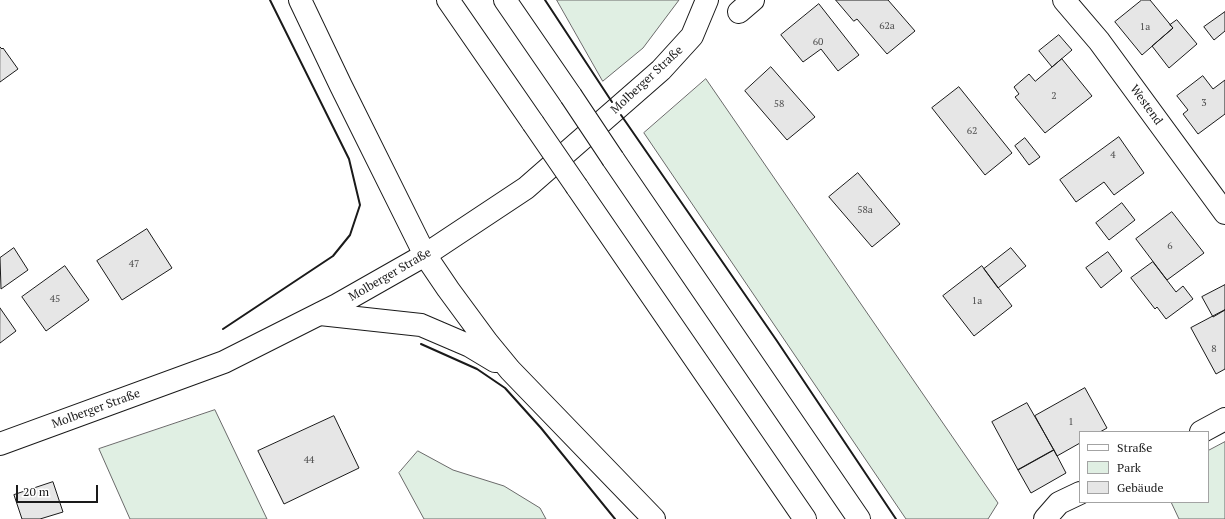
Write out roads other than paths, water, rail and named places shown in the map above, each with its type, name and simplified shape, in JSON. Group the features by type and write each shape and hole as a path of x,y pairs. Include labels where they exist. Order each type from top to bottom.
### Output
{"main road":[{"path":"300,0 341,86 426,255 474,325 510,370 654,519"},
{"path":"448,0 804,519"},
{"path":"505,0 859,519"},
{"name":"Molberger Straße","path":"0,444 224,362 320,314 426,255 526,188 661,70 692,36 708,0"},
{"name":"Westend","path":"1064,0 1099,41 1225,213"},
{"path":"320,314 421,325 470,346 510,370"},
{"path":"1203,431 1225,419"},
{"path":"1044,519 1059,503 1079,493"}]}
